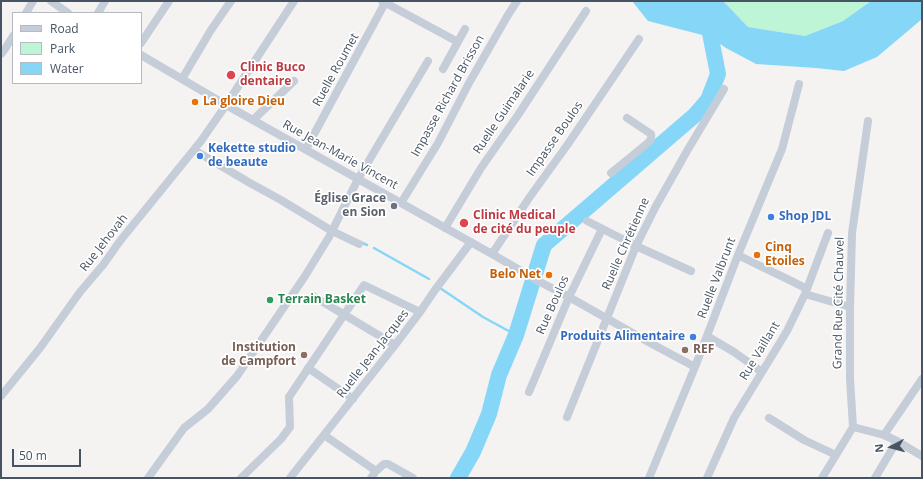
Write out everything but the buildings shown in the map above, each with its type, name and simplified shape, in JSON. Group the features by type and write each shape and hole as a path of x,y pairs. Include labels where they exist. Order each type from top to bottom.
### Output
{"street":[{"path":"27,12 33,1"},
{"path":"51,1 67,12"},
{"path":"99,12 105,1"},
{"path":"142,42 169,1"},
{"path":"182,79 211,30 232,1"},
{"name":"Rue Jehovah","path":"1,396 40,348 80,292 103,265 120,241 194,150 226,105 294,1"},
{"name":"Impasse Richard Brisson","path":"401,203 438,143 469,83 517,1"},
{"path":"384,2 458,42"},
{"name":"Ruelle Roumet","path":"306,149 384,2"},
{"name":"Ruelle Guimalarie","path":"445,228 481,168 586,11"},
{"path":"443,69 465,28"},
{"path":"1,54 12,38"},
{"name":"Impasse Boulos","path":"492,254 639,39"},
{"name":"Rue Jean-Marie Vincent","path":"142,57 542,283 695,367"},
{"path":"148,478 184,428 208,409 237,376 305,276 332,231 358,179 428,61"},
{"path":"253,120 294,81"},
{"name":"Ruelle Valbrunt","path":"649,478 782,149 798,84"},
{"name":"Ruelle Chrétienne","path":"567,416 636,246 656,206 724,89"},
{"path":"611,173 649,142 652,136 627,118"},
{"name":"Grand Rue Cité Chauvel","path":"853,427 850,379 852,233 868,121"},
{"path":"194,150 332,231 359,244"},
{"path":"587,221 636,246 691,271"},
{"name":"Rue Boulos","path":"529,392 569,297 602,229"},
{"name":"Rue Vaillant","path":"710,476 734,418 787,331 806,292 828,233"},
{"name":"Ruelle Jean-Jacques","path":"290,478 395,345 420,312 434,290 471,242"},
{"path":"738,255 773,273 789,279 806,292 850,307"},
{"path":"241,478 281,440 290,427 289,397 364,285 420,312"},
{"path":"313,296 395,345"},
{"path":"707,336 734,352 762,372"},
{"path":"308,368 353,399"},
{"path":"884,435 922,379"},
{"path":"769,418 804,440 836,455"},
{"path":"822,478 853,427 884,435 922,456"},
{"path":"324,435 376,471"},
{"path":"875,478 897,441"},
{"path":"371,478 384,464 388,464 413,478"}],"green space":[{"path":"723,1 871,1 843,21 805,36 748,27"}],"water":[{"path":"632,1 723,1 748,27 805,36 843,21 871,1 922,1 922,19 877,57 844,71 756,64 726,48 710,37 648,21"}],"waterway":[{"path":"458,478 473,452 489,414 499,375 516,335 544,245 695,115 708,100 718,74 707,18"},
{"path":"360,242 367,245"},
{"path":"374,248 429,279"},
{"path":"440,288 483,317 516,335"}],"place":[{"name":"Clinic Buco dentaire","path":"231,75"},
{"name":"La gloire Dieu","path":"195,102"},
{"name":"Kekette studio de beaute","path":"200,156"},
{"name":"Église Grace en Sion","path":"394,206"},
{"name":"Shop JDL","path":"771,217"},
{"name":"Clinic Medical de cité du peuple","path":"464,223"},
{"name":"Cinq Etoiles","path":"757,255"},
{"name":"Belo Net","path":"549,275"},
{"name":"Terrain Basket","path":"270,300"},
{"name":"Produits Alimentaire","path":"693,337"},
{"name":"REF","path":"685,350"},
{"name":"Institution de Campfort","path":"304,355"}]}
